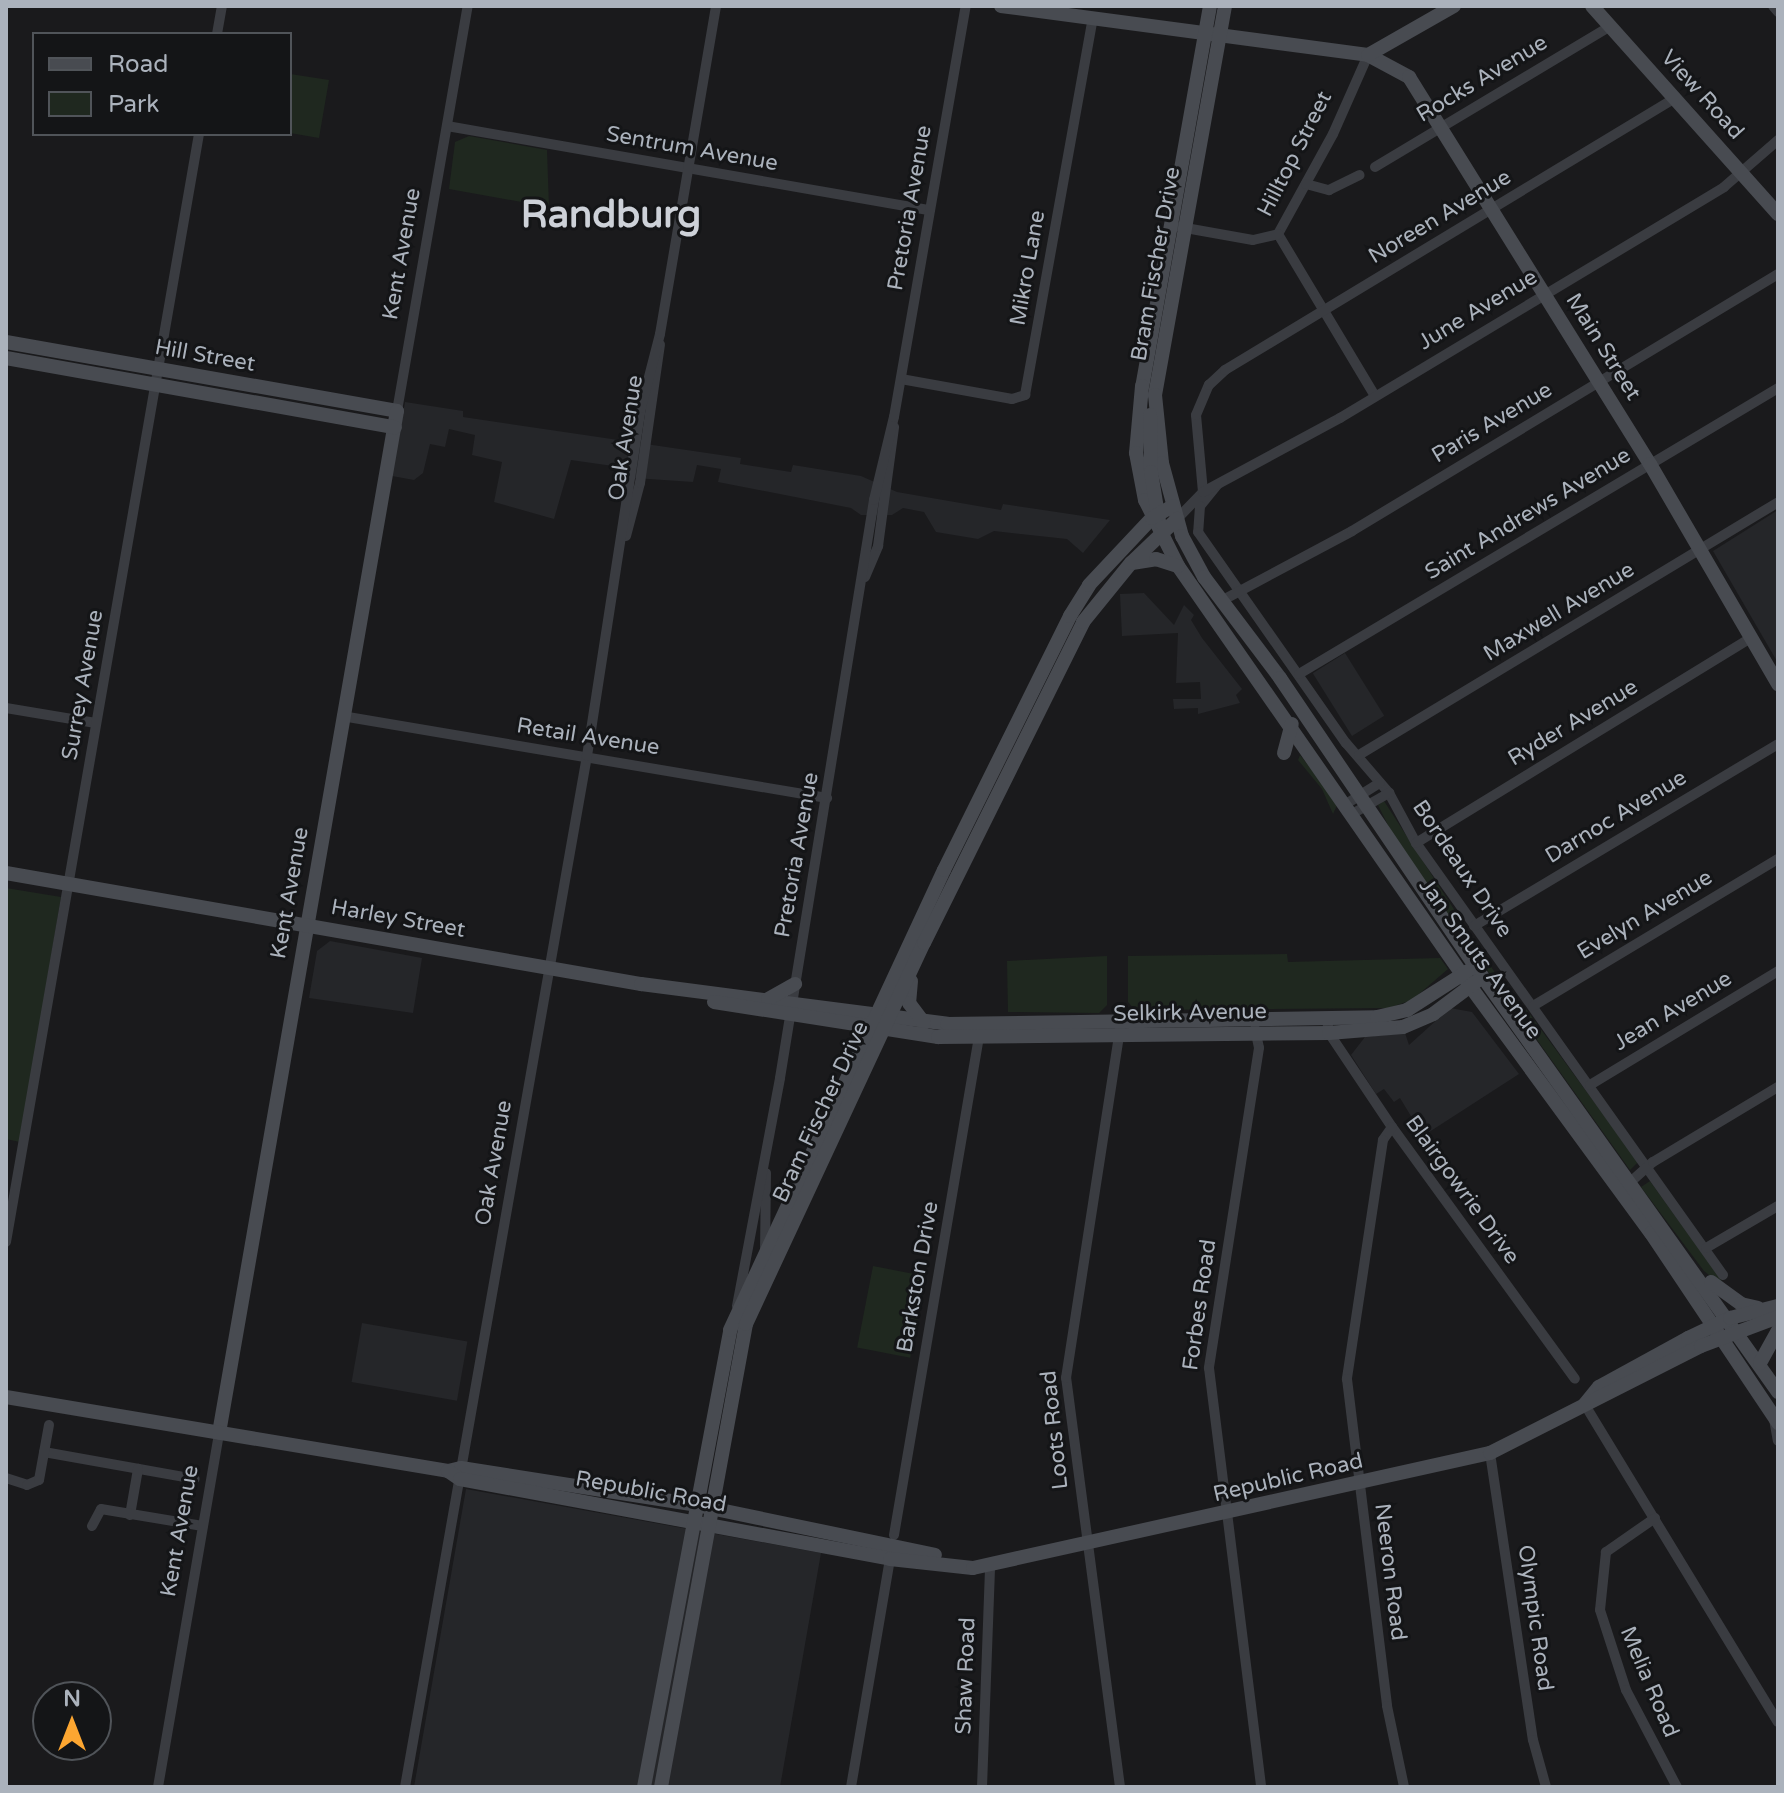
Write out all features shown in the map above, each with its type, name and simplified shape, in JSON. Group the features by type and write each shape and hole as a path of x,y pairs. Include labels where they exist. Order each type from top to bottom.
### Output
{"main road":[{"path":"1001,6 1092,21 1368,55 1454,6"},
{"name":"Bram Fischer Drive","path":"644,1787 734,1319 879,1024 913,969 1083,622 1158,533 1165,514 1148,434 1210,6"},
{"name":"Bram Fischer Drive","path":"1165,514 1145,500 1137,432 1225,6"},
{"name":"View Road","path":"1592,6 1778,214"},
{"name":"Main Street","path":"1368,55 1409,77 1442,126 1650,464 1778,684"},
{"name":"Hill Street","path":"6,342 395,427"},
{"name":"Hill Street","path":"6,358 397,411"},
{"name":"Kent Avenue","path":"219,1433 397,411"},
{"path":"1089,585 1139,524 1145,500"},
{"name":"Bram Fischer Drive","path":"661,1787 739,1347 957,842 1089,585 1165,514"},
{"name":"Jan Smuts Avenue","path":"1165,514 1158,533 1178,566 1349,809 1626,1186 1730,1318 1778,1392"},
{"name":"Jan Smuts Avenue","path":"1165,514 1364,800 1473,976"},
{"path":"1131,563 1156,559 1178,566"},
{"path":"1284,753 1292,724"},
{"name":"Harley Street","path":"6,873 879,1024"},
{"path":"913,969 909,1003 924,1023"},
{"name":"Selkirk Avenue","path":"879,1024 980,1032 1403,1027 1473,976"},
{"name":"Harley Street","path":"641,984 764,1000 791,1009"},
{"path":"764,1000 795,984"},
{"name":"Selkirk Avenue","path":"879,1024 924,1023 980,1032"},
{"name":"Jan Smuts Avenue","path":"1626,1186 1775,1419"},
{"path":"1687,1260 1728,1297 1774,1310"},
{"name":"Republic Road","path":"6,1397 456,1473 696,1505 990,1566 1490,1453 1585,1405 1599,1387 1718,1331 1730,1318 1774,1310"},
{"name":"Republic Road","path":"1718,1331 1739,1331 1774,1310"},
{"path":"1760,1363 1778,1330"},
{"name":"Republic Road","path":"456,1473 708,1525 892,1547"}],"street":[{"path":"217,32 222,6"},
{"name":"Kent Avenue","path":"397,411 468,6"},
{"name":"Oak Avenue","path":"405,1787 456,1473 587,756 622,546 644,460 660,334 716,6"},
{"name":"Pretoria Avenue","path":"734,1319 865,577 872,571 886,502 894,417 966,6"},
{"path":"1773,6 1778,12"},
{"name":"Mikro Lane","path":"901,379 1012,399 1025,395 1092,21"},
{"name":"Rocks Avenue","path":"1375,167 1611,26"},
{"name":"Hilltop Street","path":"1368,55 1306,184 1278,234 1375,396"},
{"name":"Noreen Avenue","path":"1203,492 1196,415 1209,385 1225,370 1675,98"},
{"name":"Sentrum Avenue","path":"447,126 930,210"},
{"name":"Surrey Avenue","path":"6,1242 199,136"},
{"name":"June Avenue","path":"1165,514 1375,396 1544,294 1742,173 1778,140"},
{"path":"1306,184 1329,190 1360,175"},
{"path":"1178,227 1253,240 1278,234"},
{"name":"Paris Avenue","path":"1223,600 1239,594 1778,274"},
{"name":"Saint Andrews Avenue","path":"1299,674 1778,388"},
{"name":"Bordeaux Drive","path":"1217,485 1200,506 1198,532 1239,594 1389,793 1416,843 1723,1275"},
{"name":"Maxwell Avenue","path":"1359,755 1778,502"},
{"name":"Ryder Avenue","path":"1416,843 1751,638"},
{"path":"6,708 96,723"},
{"name":"Retail Avenue","path":"342,716 827,798"},
{"name":"Darnoc Avenue","path":"1474,926 1778,744"},
{"path":"1364,800 1380,783"},
{"path":"1349,809 1364,800 1389,793"},
{"name":"Evelyn Avenue","path":"1533,1006 1778,859"},
{"name":"Jean Avenue","path":"1590,1085 1778,971"},
{"name":"Blairgowrie Drive","path":"1328,1026 1392,1127 1575,1379"},
{"name":"Forbes Road","path":"1255,1027 1259,1048 1209,1368 1224,1515 1261,1787"},
{"name":"Loots Road","path":"1120,1029 1067,1369 1120,1787"},
{"name":"Barkston Drive","path":"851,1787 980,1032"},
{"path":"1626,1186 1648,1167 1778,1087"},
{"name":"Neeron Road","path":"1392,1127 1383,1140 1347,1361 1358,1485 1387,1706 1404,1787"},
{"name":"Pretoria Avenue","path":"768,1139 765,1255 768,1275"},
{"path":"1706,1248 1778,1206"},
{"path":"1585,1405 1778,1722"},
{"path":"1775,1419 1778,1441"},
{"path":"6,1478 36,1483 49,1425"},
{"name":"Kent Avenue","path":"158,1787 219,1433"},
{"path":"44,1452 195,1479"},
{"name":"Olympic Road","path":"1490,1453 1533,1740 1546,1787"},
{"path":"130,1515 138,1469"},
{"path":"92,1526 97,1510 203,1526"},
{"name":"Melia Road","path":"1655,1518 1606,1552 1600,1610 1626,1690 1677,1787"},
{"name":"Shaw Road","path":"982,1787 990,1566"}],"shaded area":[{"path":"405,402 463,411 463,417 741,458 740,464 791,472 793,465 861,476 897,492 1001,510 1003,504 1110,520 1083,553 1067,539 994,531 978,539 936,532 924,512 903,508 892,515 861,515 851,508 718,482 721,469 697,465 693,482 620,477 613,466 571,460 554,519 494,502 502,462 472,455 475,435 449,429 445,447 430,444 423,473 414,480 392,476"},
{"path":"1778,510 1778,663 1713,551"},
{"path":"1144,593 1174,625 1184,605 1194,615 1191,620 1202,638 1242,689 1236,695 1240,703 1198,714 1198,708 1174,709 1173,699 1201,699 1200,682 1176,683 1178,633 1122,636 1120,594"},
{"path":"1345,653 1384,716 1352,736 1313,673"},
{"path":"330,941 422,958 413,1013 309,998 317,951"},
{"path":"1450,1008 1472,1012 1519,1074 1423,1136 1400,1098 1394,1102 1384,1089 1376,1094 1351,1055 1365,1037 1405,1033 1409,1045"},
{"path":"362,1323 467,1342 457,1401 352,1382"},
{"path":"466,1489 821,1553 780,1787 414,1787"}],"green space":[{"path":"292,74 329,80 319,138 292,133"},
{"path":"469,136 547,150 549,207 449,189 455,142"},
{"path":"1300,755 1338,803 1333,814 1322,789 1298,760"},
{"path":"1384,801 1521,1013 1526,1009 1638,1162 1630,1170 1398,845 1378,805"},
{"path":"6,888 61,897 20,1142 6,1139"},
{"path":"1287,954 1288,962 1440,958 1448,969 1412,1000 1388,1008 1135,1010 1128,1002 1128,956"},
{"path":"1107,956 1107,1005 1099,1013 1008,1012 1007,961"},
{"path":"1650,1181 1729,1291 1704,1271 1641,1187"},
{"path":"873,1266 926,1276 910,1358 857,1347"}],"district":[{"name":"Randburg","path":"611,216"}]}
